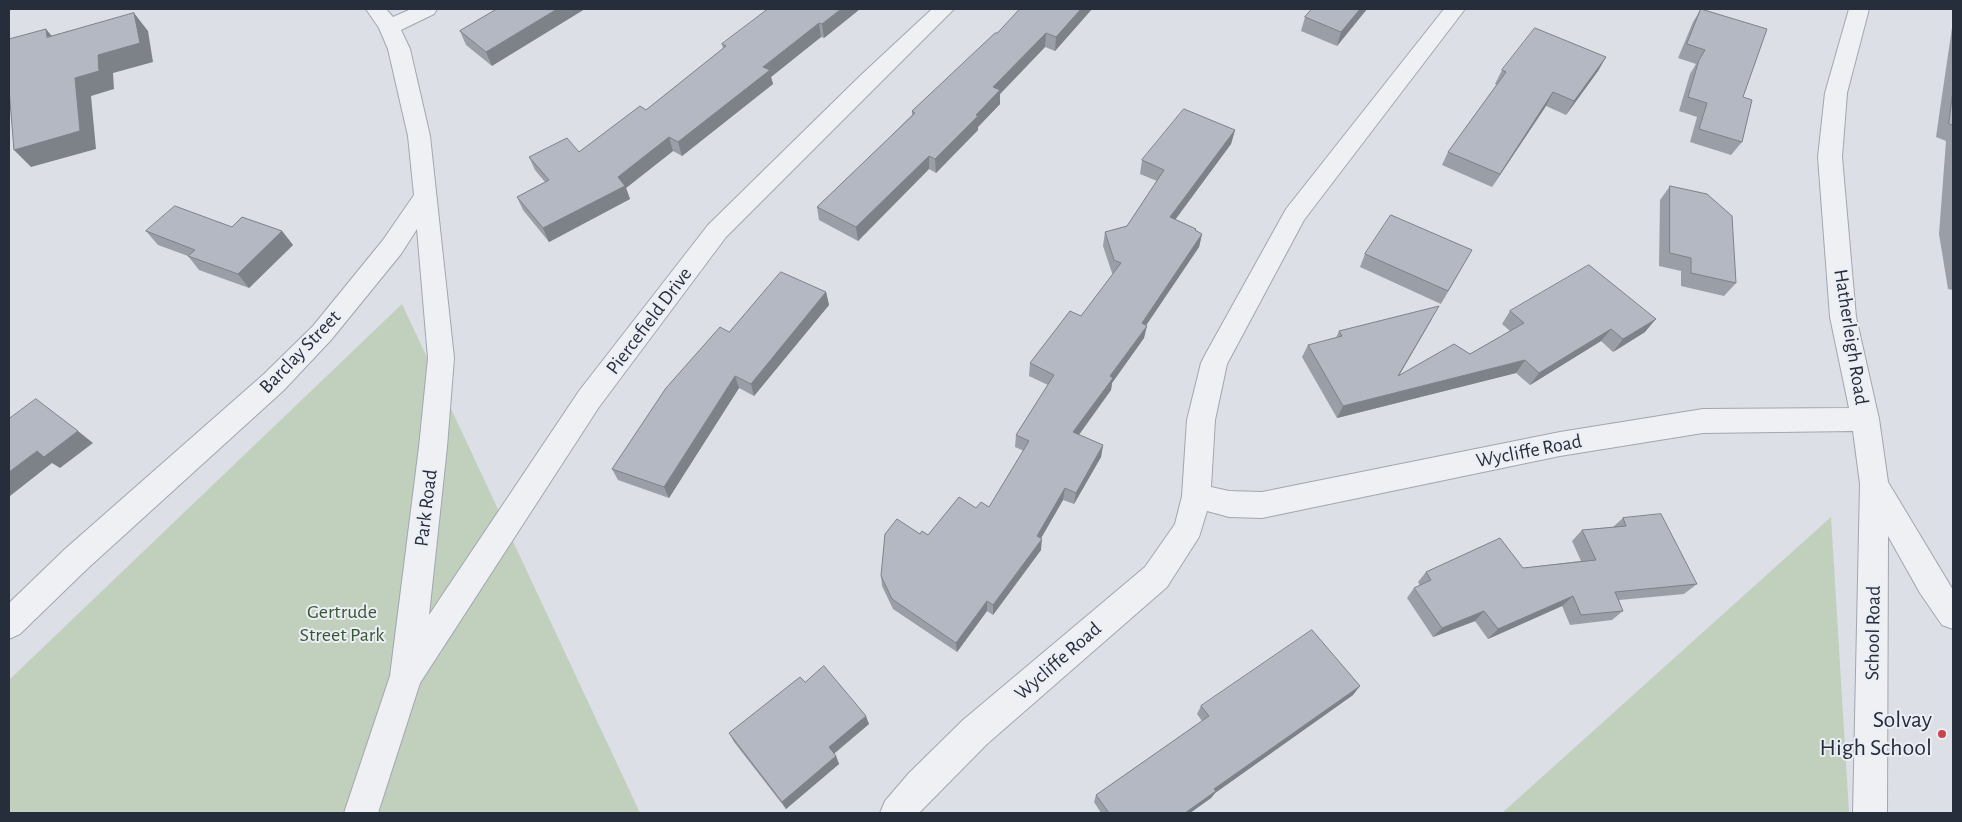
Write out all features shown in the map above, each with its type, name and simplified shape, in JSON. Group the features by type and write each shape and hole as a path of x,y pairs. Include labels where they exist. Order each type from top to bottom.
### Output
{"street":[{"path":"426,196 419,136 399,49 382,18 427,9"},
{"name":"Piercefield Drive","path":"406,676 589,399 717,231 869,80 944,9"},
{"name":"Wycliffe Road","path":"897,813 975,732 1156,577 1189,528 1196,496 1201,420 1214,363 1295,215 1455,9"},
{"name":"Hatherleigh Road","path":"1859,9 1836,93 1830,157 1844,317 1865,419 1874,484 1931,583 1953,616"},
{"name":"Park Road","path":"361,813 406,676 433,447 441,358 426,196"},
{"name":"Barclay Street","path":"9,624 76,559 274,382 322,333 392,247 426,196"},
{"name":"Wycliffe Road","path":"1196,496 1229,504 1262,505 1560,444 1703,421 1865,419"},
{"name":"School Road","path":"1870,813 1874,484"}],"green space":[{"name":"Gertrude Street Park","path":"402,304 640,813 9,813 9,680"},
{"path":"1831,517 1849,813 1502,813"}],"building":[{"path":"497,9 557,9 486,52 460,31"},
{"path":"768,9 841,9 822,24 819,23 763,67 770,70 678,142 669,137 618,177 625,186 543,228 517,197 549,180 529,157 567,138 579,152 640,106 646,110 726,46 722,44"},
{"path":"1020,9 1081,9 1056,37 1046,33 993,87 1000,90 976,115 978,116 935,159 929,156 856,227 817,207 915,113 912,111 997,33"},
{"path":"1312,9 1360,9 1341,32 1305,17"},
{"path":"1701,9 1767,29 1743,97 1752,100 1742,142 1699,129 1707,103 1688,97 1699,60 1705,50 1687,44"},
{"path":"134,13 140,43 98,55 99,71 75,78 80,131 14,150 9,89 9,39 46,29 47,37"},
{"path":"1535,28 1606,57 1574,101 1553,92 1500,174 1448,152 1506,72 1502,70"},
{"path":"1953,90 1953,125 1949,124"},
{"path":"1184,109 1235,130 1170,217 1196,229 1202,234 1142,323 1147,326 1110,376 1113,378 1073,432 1103,445 1076,493 1065,488 1037,536 1042,539 993,605 987,601 956,643 892,599 881,576 885,534 897,519 920,534 922,531 928,535 959,497 976,508 981,502 989,507 1029,441 1016,435 1054,375 1030,363 1070,311 1081,316 1121,263 1114,260 1105,232 1127,226 1164,170 1142,160"},
{"path":"1670,186 1707,194 1732,216 1736,283 1691,273 1691,258 1670,253"},
{"path":"175,206 232,227 242,217 282,231 238,274 188,256 195,250 146,231"},
{"path":"1391,215 1472,250 1448,291 1365,254"},
{"path":"1589,265 1656,319 1623,339 1611,329 1539,373 1525,360 1343,406 1308,345 1342,336 1339,331 1439,306 1398,376 1454,344 1470,354 1524,323 1510,311"},
{"path":"781,272 826,292 751,384 735,376 664,487 612,469 666,388 720,327 729,332"},
{"path":"36,399 78,431 44,457 37,451 9,472 9,419"},
{"path":"1661,514 1697,584 1615,592 1623,611 1581,615 1573,596 1498,629 1484,611 1442,628 1414,588 1431,580 1426,572 1500,538 1523,568 1596,560 1582,530 1626,526 1623,518"},
{"path":"1312,630 1360,686 1214,789 1216,791 1185,813 1109,813 1096,795 1209,716 1201,706"},
{"path":"824,666 866,716 829,747 836,756 782,802 729,733 800,677 805,682"}],"place":[{"name":"Solvay High School","path":"1942,734"}]}
